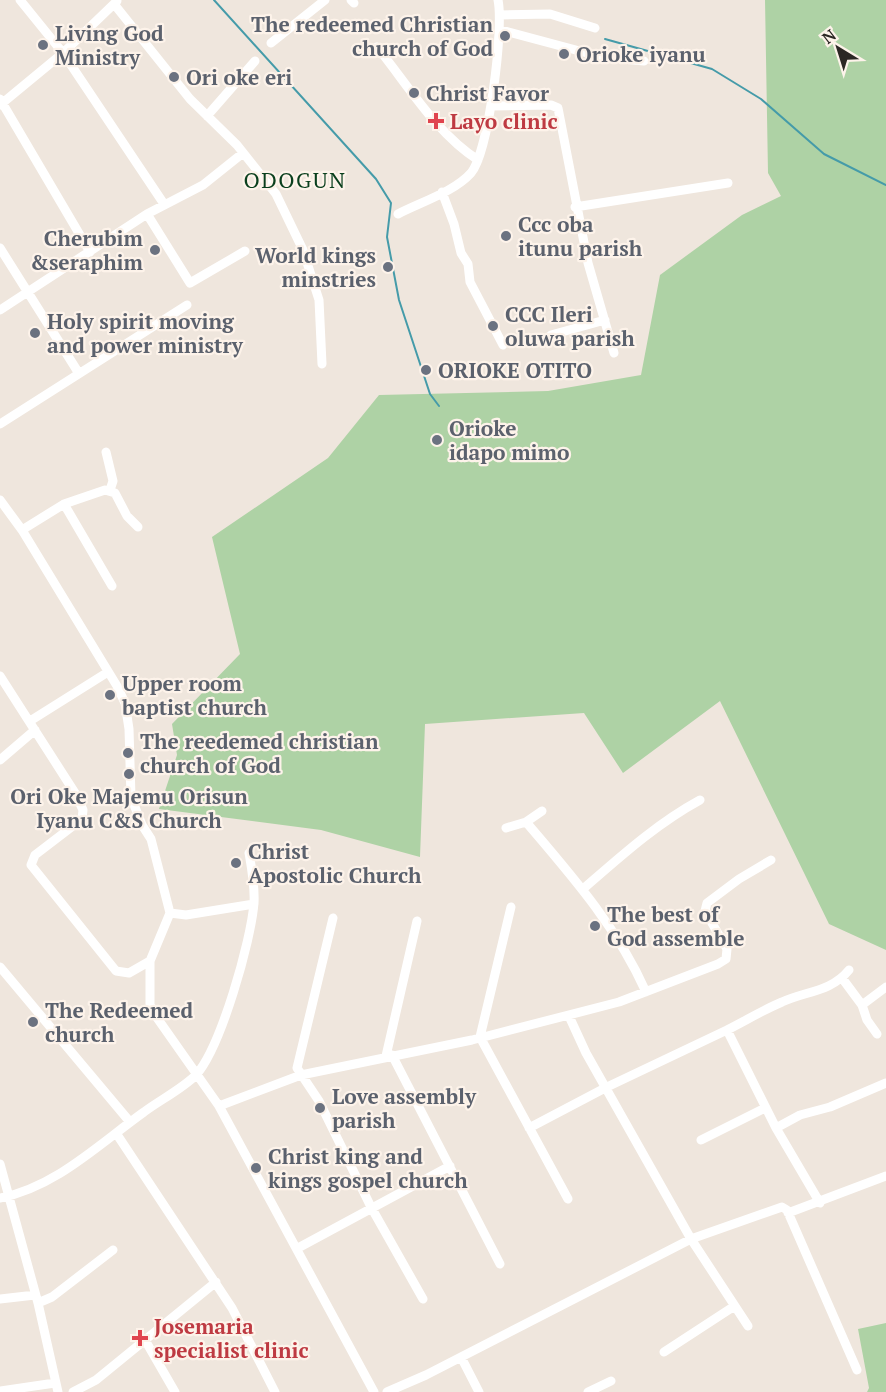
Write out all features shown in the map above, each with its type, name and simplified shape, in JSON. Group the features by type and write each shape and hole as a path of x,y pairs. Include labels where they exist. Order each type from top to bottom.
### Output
{"street":[{"path":"20,0 63,53 164,204"},
{"path":"271,43 325,0"},
{"path":"398,214 466,177 478,160 491,106 501,30 498,0"},
{"path":"90,252 1,102 63,53 116,2 190,99 243,153 276,194 303,250 319,300 322,364"},
{"path":"500,15 550,14 595,28"},
{"path":"501,30 602,57 645,61"},
{"path":"377,47 447,135 461,149 478,160"},
{"path":"207,116 255,61"},
{"path":"491,106 551,105 558,108 575,207 614,353"},
{"path":"0,310 147,214 203,185 243,153"},
{"path":"575,207 728,183"},
{"path":"442,192 454,224 461,253 468,264 471,282 503,345"},
{"path":"147,214 190,282 245,251"},
{"path":"0,248 78,372"},
{"path":"0,424 187,304"},
{"path":"551,335 605,320"},
{"path":"106,452 112,482 110,490 127,516 138,527"},
{"path":"22,530 64,504 110,490"},
{"path":"0,500 22,530 125,703 132,751 129,777 131,797 142,825 151,839 170,913 150,961 150,1004 155,1015 219,1106 374,1392"},
{"path":"64,504 112,586"},
{"path":"0,760 32,726 108,672"},
{"path":"0,676 4,691 32,726 75,793 84,814 75,826 35,855 31,865 116,970 129,973 150,961"},
{"path":"583,890 650,833 700,800"},
{"path":"506,828 526,822 542,811"},
{"path":"526,822 583,890 624,945 646,992"},
{"path":"4,1197 64,1171 196,1075 211,1050 228,1005 254,904 254,879 249,853"},
{"path":"219,1106 301,1075 569,1016 646,992 726,959 727,949 707,915 706,906 739,879 771,860"},
{"path":"170,913 186,915 254,904"},
{"path":"511,907 480,1037 568,1199"},
{"path":"333,918 297,1068 318,1101 371,1207 423,1299"},
{"path":"417,921 389,1055 450,1166 500,1264"},
{"path":"0,967 130,1122"},
{"path":"529,1128 607,1087 782,1002 810,994 842,978 849,970"},
{"path":"842,978 862,1005 867,1020 878,1034"},
{"path":"862,1005 886,987"},
{"path":"569,1016 691,1239 733,1307 748,1326"},
{"path":"727,1030 776,1128 820,1203"},
{"path":"776,1128 800,1115 830,1107 886,1083"},
{"path":"701,1140 765,1107"},
{"path":"116,1132 216,1282 275,1392"},
{"path":"0,1164 4,1197 37,1299 57,1387 0,1391"},
{"path":"298,1248 450,1166"},
{"path":"788,1213 820,1203 886,1176"},
{"path":"387,1392 461,1357 691,1239 782,1208 788,1213 857,1370"},
{"path":"0,1299 52,1297 112,1250"},
{"path":"73,1392 96,1380 216,1282"},
{"path":"664,1352 733,1307"},
{"path":"145,1340 175,1392"},
{"path":"461,1357 479,1392"},
{"path":"588,1392 611,1381"}],"green space":[{"path":"765,0 886,0 886,950 829,924 720,701 623,773 584,713 425,724 420,857 321,830 159,809 177,755 172,724 240,654 212,537 328,458 379,395 548,391 641,375 660,275 742,215 781,196 768,173"},
{"path":"886,1323 886,1392 867,1392 869,1388 858,1329"}],"waterway":[{"path":"214,0 376,179 391,203 387,237 399,300 430,394 439,406"},
{"path":"605,39 712,69 761,99 824,154 886,185"}],"place":[{"name":"The redeemed Christian church of God","path":"505,36"},
{"name":"Living God Ministry","path":"43,45"},
{"name":"Orioke iyanu","path":"564,54"},
{"name":"Ori oke eri","path":"174,77"},
{"name":"Christ Favor","path":"414,93"},
{"name":"Layo clinic","path":"436,121"},
{"name":"Ccc oba itunu parish","path":"506,236"},
{"name":"Cherubim &seraphim","path":"155,250"},
{"name":"World kings minstries","path":"388,267"},
{"name":"CCC Ileri oluwa parish","path":"493,326"},
{"name":"Holy spirit moving and power ministry","path":"35,333"},
{"name":"ORIOKE OTITO","path":"426,370"},
{"name":"Orioke idapo mimo","path":"437,440"},
{"name":"Upper room baptist church","path":"110,695"},
{"name":"The reedemed christian church of God","path":"128,753"},
{"name":"Ori Oke Majemu Orisun Iyanu C&S Church","path":"129,774"},
{"name":"Christ Apostolic Church","path":"236,863"},
{"name":"The best of God assemble","path":"595,926"},
{"name":"The Redeemed church","path":"33,1022"},
{"name":"Love assembly parish","path":"320,1108"},
{"name":"Christ king and kings gospel church","path":"256,1168"},
{"name":"Josemaria specialist clinic","path":"140,1338"}],"district":[{"name":"ODOGUN","path":"295,179"}]}
